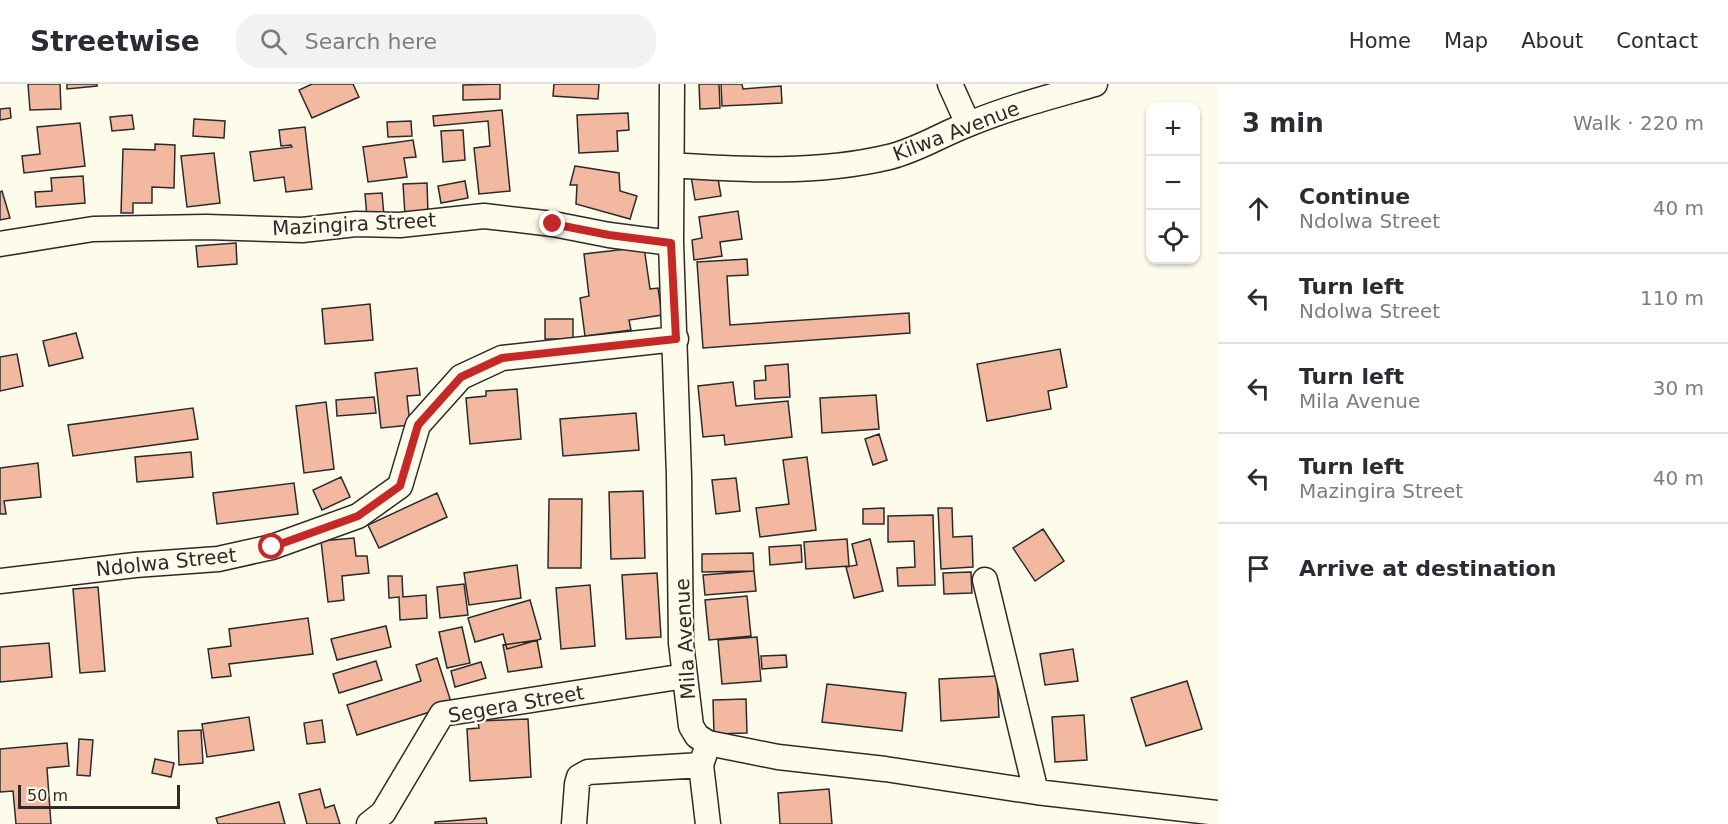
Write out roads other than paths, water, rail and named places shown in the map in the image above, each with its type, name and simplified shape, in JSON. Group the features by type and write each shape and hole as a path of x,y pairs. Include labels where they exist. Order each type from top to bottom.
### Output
{"street":[{"name":"Mila Avenue","path":"672,84 671,243 676,339 681,643 691,726 704,754"},
{"path":"950,84 968,124"},
{"name":"Kilwa Avenue","path":"672,165 786,170 855,164 891,157 919,148 968,124 1022,105 1095,84"},
{"name":"Mazingira Street","path":"0,244 93,229 206,227 302,231 356,224 400,225 484,216 553,224 609,235 671,243"},
{"name":"Ndolwa Street","path":"0,581 218,558 272,547 358,516 400,486 418,425 461,377 502,358 676,339"},
{"path":"985,580 1036,792"},
{"name":"Segera Street","path":"369,824 383,813 442,714 685,676"},
{"path":"704,754 708,824"},
{"path":"574,824 577,784 579,777 588,772 704,754 778,757 885,769 1036,792 1218,813"}]}
